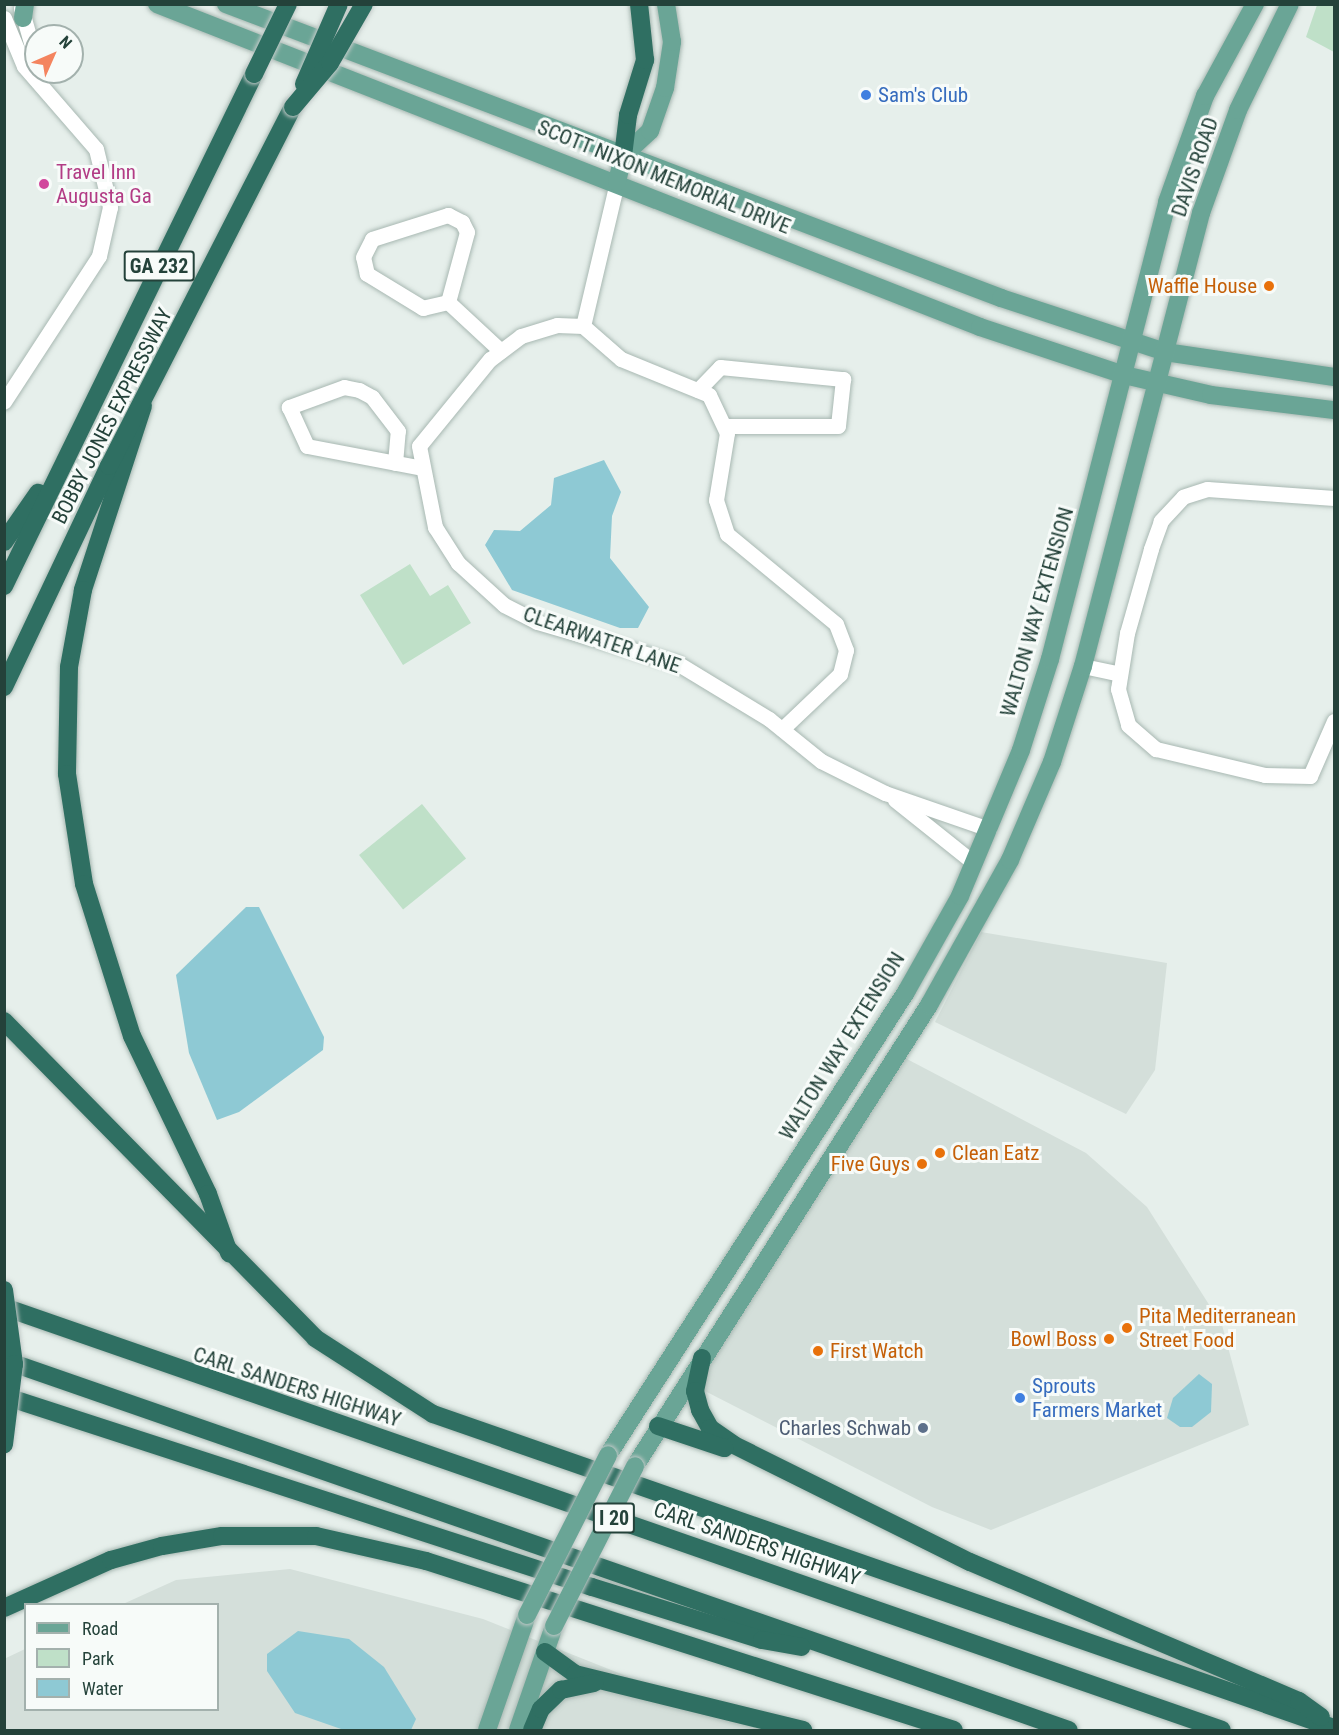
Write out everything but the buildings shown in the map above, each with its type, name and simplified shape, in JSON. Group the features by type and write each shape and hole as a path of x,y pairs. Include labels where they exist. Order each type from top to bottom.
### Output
{"highway":[{"name":"BOBBY JONES EXPRESSWAY","path":"4,586 63,457 288,4"},
{"name":"BOBBY JONES EXPRESSWAY","path":"4,687 293,108 339,4"},
{"path":"293,108 330,63 364,4"},
{"path":"623,156 628,115 645,60 639,4"},
{"path":"143,406 83,590 69,667 67,774 84,884 126,1015 159,1098 208,1194 231,1257"},
{"path":"4,542 63,457"},
{"path":"4,1021 231,1257 315,1338 433,1414 1335,1727"},
{"path":"4,1290 14,1364 4,1444"},
{"name":"CARL SANDERS HIGHWAY","path":"4,1307 1222,1731"},
{"path":"702,1358 695,1390 710,1428 980,1566 1299,1701 1335,1727"},
{"name":"I 20","path":"4,1360 1069,1731"},
{"path":"4,1396 762,1640 860,1657"},
{"path":"658,1426 707,1440 874,1513"},
{"path":"4,1608 111,1560 162,1546 222,1536 316,1536 426,1561 954,1731"},
{"path":"544,1652 575,1674 803,1731"},
{"path":"532,1731 541,1709 561,1690 609,1682"}],"main road":[{"name":"SCOTT NIXON MEMORIAL DRIVE","path":"157,4 617,182 980,327 1124,375 1335,410"},
{"name":"SCOTT NIXON MEMORIAL DRIVE","path":"226,4 623,156 1131,341 1165,352 1335,377"},
{"path":"617,182 623,156 650,131 665,88 672,42 666,4"},
{"name":"DAVIS ROAD","path":"1131,341 1192,131 1255,4"},
{"name":"DAVIS ROAD","path":"1165,352 1202,213 1238,110 1290,4"},
{"name":"WALTON WAY EXTENSION","path":"487,1731 526,1619 608,1455 880,1031 974,863 989,829 1050,659 1131,341"},
{"path":"518,1731 554,1626 635,1466 658,1426 901,1048 1010,860 1052,762 1083,666 1165,352"},
{"path":"880,1031 901,1048"},
{"path":"627,1423 658,1426"},
{"path":"526,1619 544,1652"}],"street":[{"path":"18,11 24,27"},
{"path":"18,11 14,51 58,100"},
{"path":"4,402 99,256 110,224 101,162 49,84"},
{"path":"617,182 582,326 621,359 709,395 725,426 716,500 727,534 836,624 846,650 840,674 782,729"},
{"path":"448,215 462,222 467,232 448,302 423,308 367,274 363,257 372,239 448,215"},
{"path":"448,302 501,351"},
{"name":"CLEARWATER LANE","path":"582,326 557,325 520,336 501,351 419,446 435,527 458,563 504,605 537,622 677,663 782,729 821,761 885,793 989,829"},
{"path":"698,390 720,367 843,379 838,426 725,426"},
{"path":"396,463 398,431 372,397 359,390 344,387 289,407 307,446 422,468"},
{"path":"1335,498 1207,489 1183,497 1161,521 1127,633 1118,689 1128,725 1156,748 1265,776 1310,776 1335,721"},
{"path":"1083,666 1120,674"},
{"path":"885,793 974,863"}],"shaded area":[{"path":"981,932 1167,963 1155,1070 1126,1114 935,1022"},
{"path":"905,1058 1086,1153 1147,1207 1222,1325 1249,1425 991,1530 932,1507 701,1389 704,1368"},
{"path":"290,1569 483,1619 762,1730 5,1730 4,1659 24,1649 24,1711 219,1711 219,1603 125,1603 176,1580"}],"green space":[{"path":"1317,5 1334,5 1334,52 1306,37"},
{"path":"410,564 430,596 448,585 471,623 403,665 360,595"},
{"path":"422,804 466,858 403,909 359,855"}],"water":[{"path":"604,460 621,492 612,516 610,558 649,607 638,628 620,628 512,590 485,545 494,530 520,531 551,505 554,478"},
{"path":"246,907 259,907 324,1037 323,1050 239,1112 217,1120 189,1053 176,975"},
{"path":"1199,1374 1212,1384 1211,1412 1192,1427 1180,1427 1167,1418 1173,1398"},
{"path":"298,1631 349,1639 384,1667 416,1719 411,1730 344,1730 295,1713 267,1671 267,1654"}],"place":[{"name":"Sam's Club","path":"866,95"},
{"name":"Travel Inn Augusta Ga","path":"44,184"},
{"name":"Waffle House","path":"1269,286"},
{"name":"Clean Eatz","path":"940,1153"},
{"name":"Five Guys","path":"922,1164"},
{"name":"Pita Mediterranean Street Food","path":"1127,1328"},
{"name":"Bowl Boss","path":"1109,1339"},
{"name":"First Watch","path":"818,1351"},
{"name":"Sprouts Farmers Market","path":"1020,1398"},
{"name":"Charles Schwab","path":"923,1428"}]}
